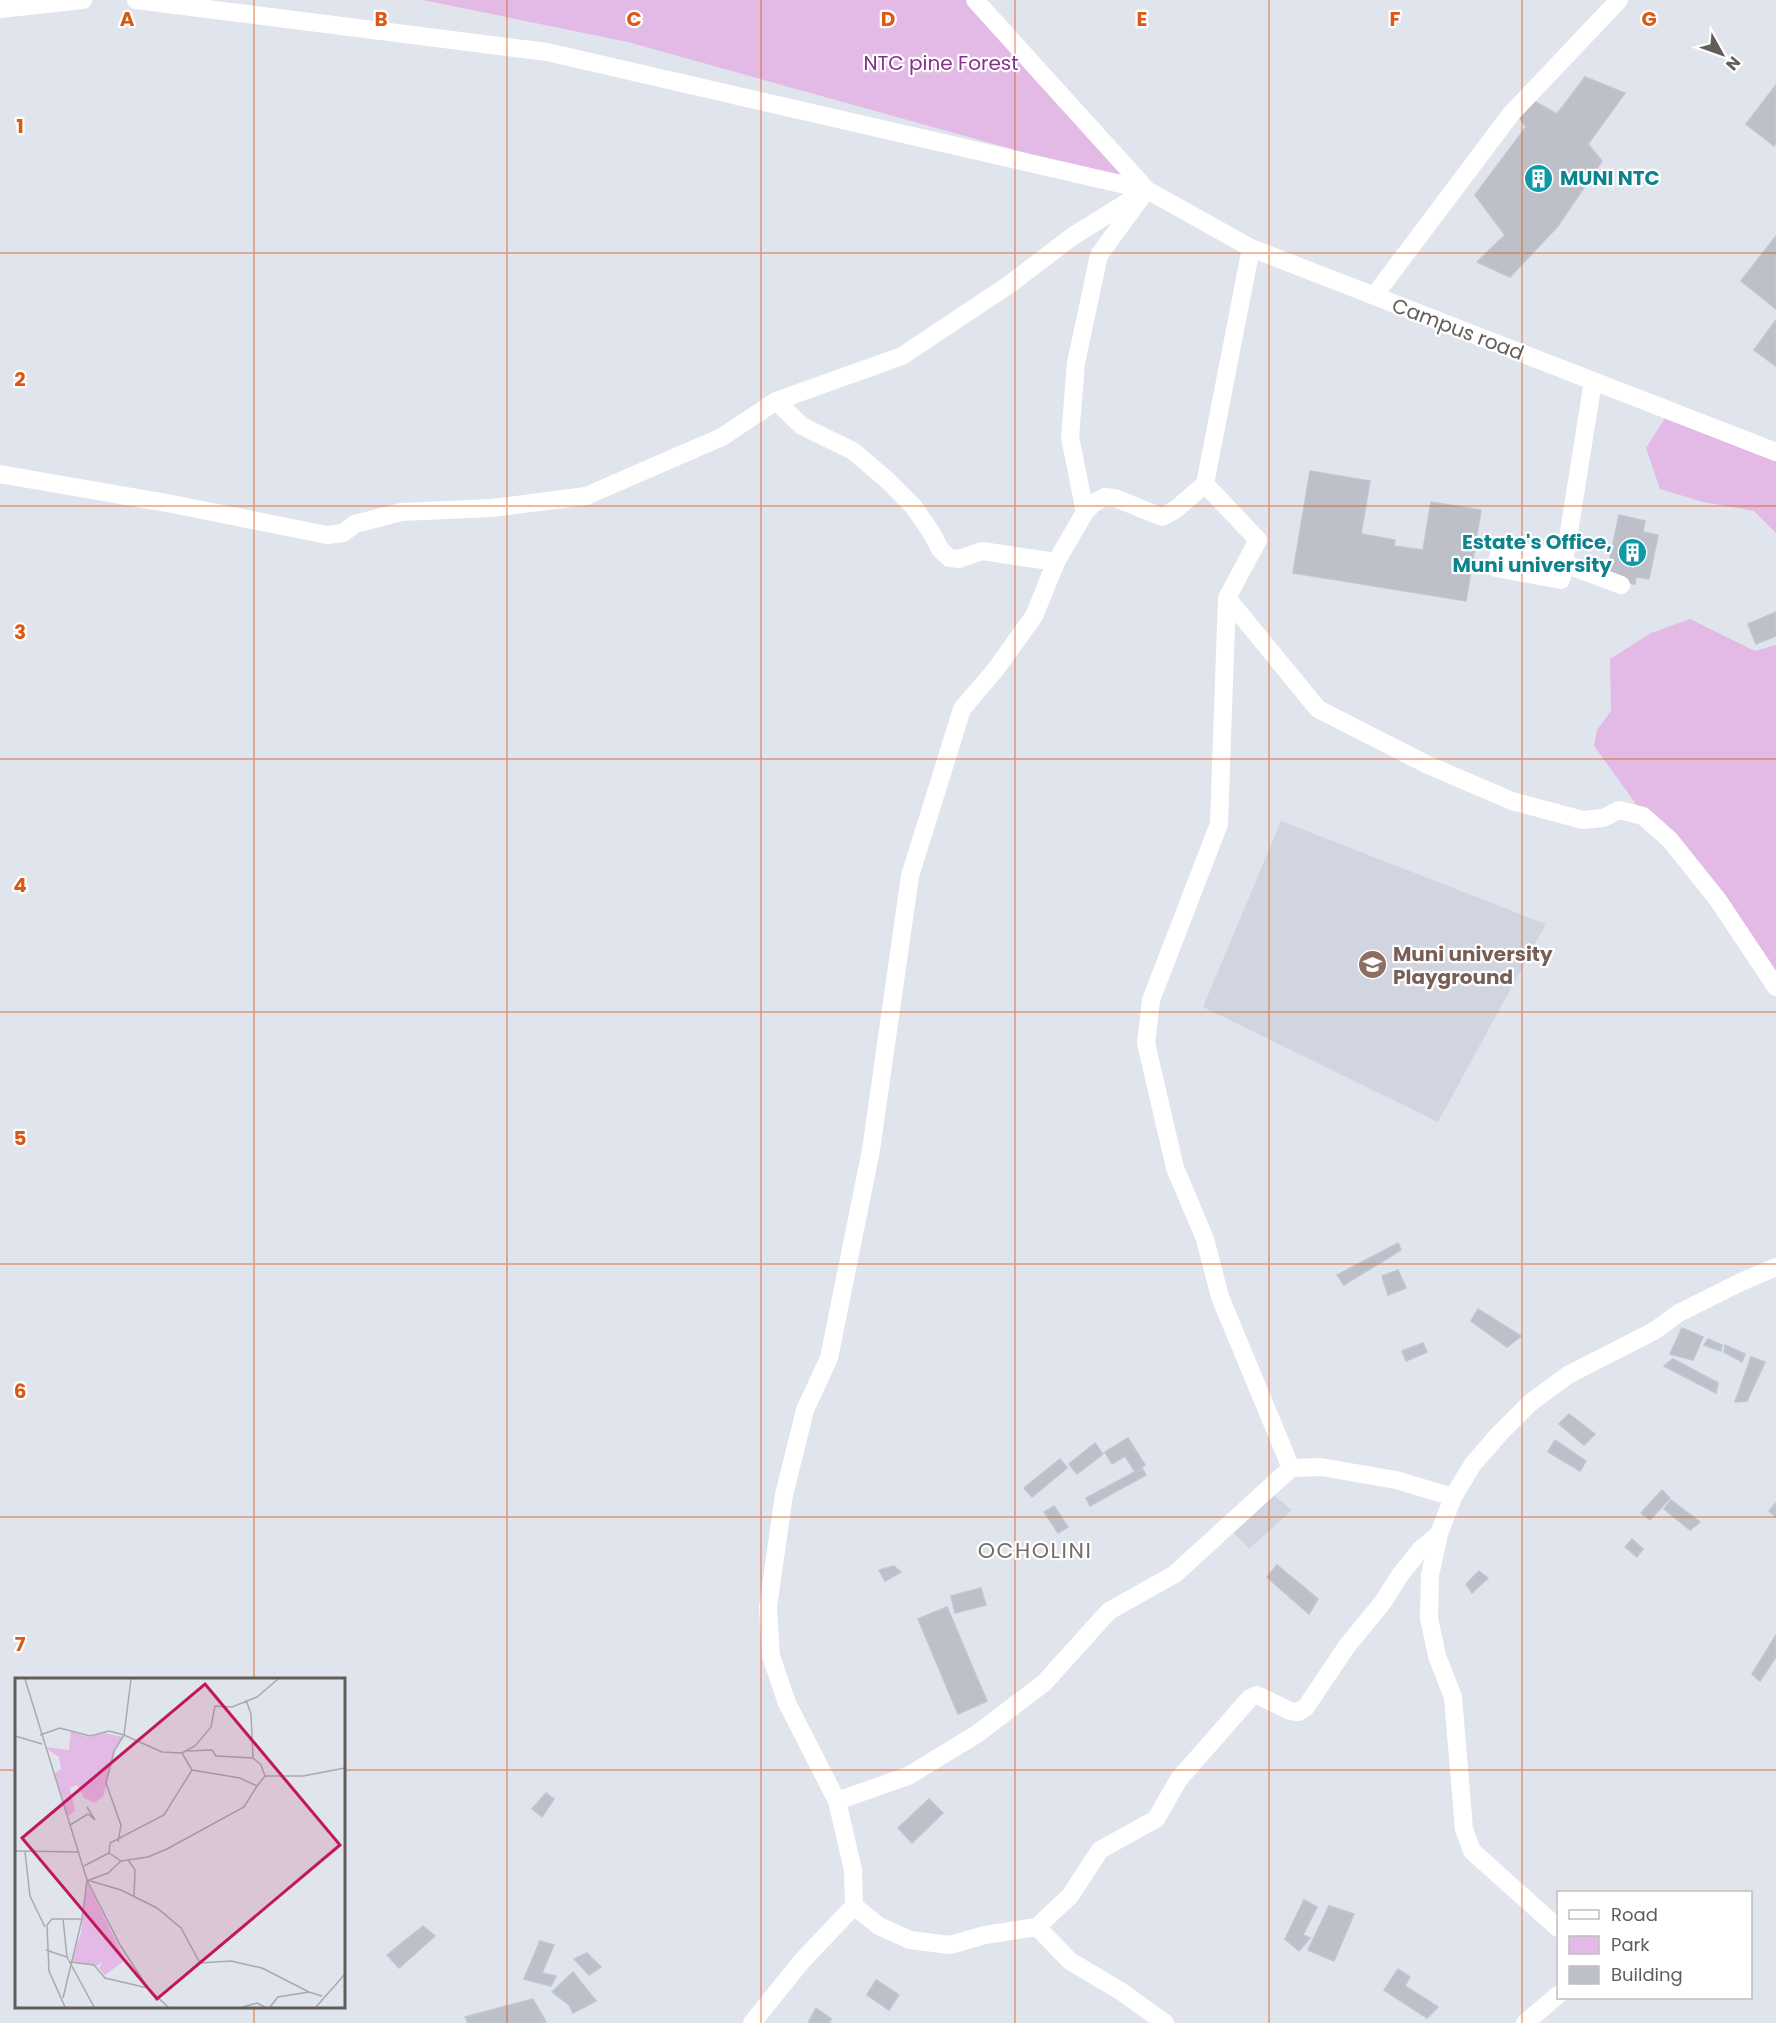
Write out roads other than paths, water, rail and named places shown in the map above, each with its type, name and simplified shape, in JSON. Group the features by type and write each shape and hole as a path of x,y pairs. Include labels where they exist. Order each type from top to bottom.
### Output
{"street":[{"path":"0,9 82,0"},
{"path":"136,0 547,52 1147,190"},
{"path":"975,0 1147,190"},
{"path":"1374,296 1511,114 1619,0"},
{"path":"0,474 167,503 327,535 343,533 355,524 400,512 492,508 586,496 722,437 776,401 902,356 1010,284 1073,236 1147,190"},
{"path":"1085,512 1070,437 1076,363 1099,255 1147,190"},
{"name":"Campus road","path":"1147,190 1251,248 1776,452"},
{"path":"752,2023 801,1962 854,1906 853,1870 837,1801 787,1703 771,1656 768,1607 784,1495 805,1410 829,1358 872,1150 910,876 962,709 996,669 1034,616 1056,562 1085,512 1105,497 1115,498 1162,517 1175,510 1205,484 1251,248"},
{"path":"1593,381 1565,557 1500,550 1496,568 1561,580 1565,564 1621,585"},
{"path":"776,401 802,426 853,451 887,480 913,506 940,549 949,558 959,559 982,551 1056,562"},
{"path":"1205,484 1258,540 1227,598 1219,824 1151,1000 1146,1043 1175,1168 1205,1239 1220,1297 1291,1468"},
{"path":"1227,598 1318,709 1428,765 1512,801 1583,820 1603,819 1619,810 1643,816 1670,840 1718,900 1776,987"},
{"path":"1557,1927 1472,1851 1464,1829 1453,1697 1437,1656 1429,1618 1430,1575 1439,1534 1453,1497 1473,1464 1500,1432 1530,1403 1568,1375 1654,1331 1679,1313 1776,1267"},
{"path":"837,1801 908,1776 977,1734 1044,1683 1109,1611 1175,1574 1291,1468 1320,1467 1396,1479 1453,1497"},
{"path":"854,1906 879,1926 910,1940 950,1944 985,1935 1037,1927 1070,1896 1100,1850 1156,1819 1179,1779 1250,1698 1257,1695 1290,1711 1298,1712 1306,1707 1347,1646 1383,1602 1400,1575 1420,1550 1439,1534"},
{"path":"1037,1927 1070,1961 1122,1992 1165,2023"},
{"path":"1525,2023 1557,1996"}],"place":[{"name":"MUNI NTC","path":"1539,178"},
{"name":"Estate's Office, Muni university","path":"1633,553"},
{"name":"Muni university Playground","path":"1372,965"}],"district":[{"name":"OCHOLINI","path":"1035,1550"}],"park label":[{"name":"NTC pine Forest","path":"941,63"}]}
